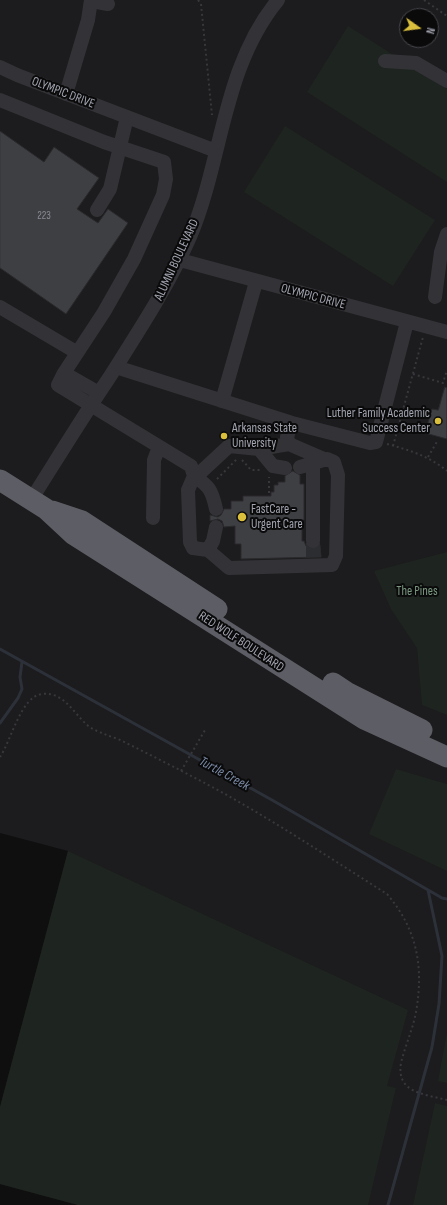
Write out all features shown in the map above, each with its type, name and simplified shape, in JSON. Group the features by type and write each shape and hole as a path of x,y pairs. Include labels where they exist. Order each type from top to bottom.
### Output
{"highway":[{"name":"RED WOLF BOULEVARD","path":"0,480 38,505 74,535 357,715 447,757"},
{"name":"RED WOLF BOULEVARD","path":"38,505 82,521 348,693 447,742"}],"street":[{"path":"66,94 88,20 91,0 108,4"},
{"name":"ALUMNI BOULEVARD","path":"38,505 91,406 154,308 180,260 200,207 232,88 242,62 259,28 278,0"},
{"path":"385,61 416,63 447,81"},
{"name":"OLYMPIC DRIVE","path":"0,66 17,75 216,151"},
{"path":"0,100 46,120 120,148 164,162 166,179 162,195 134,259 104,312 76,352 58,385 191,466 194,476 209,488 216,509"},
{"path":"97,210 110,189 127,117"},
{"path":"435,297 442,279 441,252 447,234"},
{"name":"OLYMPIC DRIVE","path":"180,260 256,282 447,332"},
{"path":"222,400 256,282"},
{"path":"0,308 76,352"},
{"path":"116,367 292,423 370,443 376,442 407,322"},
{"path":"64,373 99,393"},
{"path":"289,444 259,449 229,446 202,471 194,476 188,490 190,542 193,548 208,550 229,568 312,562 332,565 336,556 338,475 334,462 313,463 289,444 287,437 292,423"},
{"path":"153,518 154,460 159,447"},
{"path":"259,449 273,466 285,468"},
{"path":"313,463 313,541"},
{"path":"208,550 213,542 216,527"}],"path":[{"path":"198,0 201,4 213,120"},
{"path":"424,0 447,16"},
{"path":"393,446 424,334"},
{"path":"413,374 443,383 447,370"},
{"path":"403,409 424,414"},
{"path":"428,457 438,440"},
{"path":"376,442 428,457 447,471"},
{"path":"209,488 239,457 251,470 263,470"},
{"path":"269,470 269,493"},
{"path":"0,757 16,721 32,697 43,694 56,696 71,706 91,728 181,771 295,834 387,894 397,906 408,926 417,949 419,974 416,1013 399,1071 405,1086 412,1090 447,1100"},
{"path":"181,771 205,730"}],"shaded area":[{"name":"Arkansas State University","path":"0,0 447,0 447,1205 78,1205 0,1184 0,1107 68,851 0,833"}],"green space":[{"path":"348,26 447,89 447,182 307,92"},
{"path":"285,126 435,220 393,286 244,192"},
{"name":"The Pines","path":"447,552 447,715 422,705 417,648 391,609 374,571"},
{"path":"396,769 447,784 447,871 369,834"},
{"path":"68,851 408,1010 387,1086 396,1088 368,1205 78,1205 0,1184 0,1107"},
{"path":"447,1032 447,1083 438,1081"},
{"path":"435,1103 447,1106 447,1205 413,1205"}],"building":[{"path":"0,131 44,162 54,147 99,178 77,209 98,223 108,209 128,223 66,314 0,268"},
{"name":"Luther Family Academic Success Center","path":"445,387 447,388 447,439 425,433 432,409 438,410"},
{"path":"293,471 300,475 300,484 304,484 304,520 302,520 302,541 304,541 306,546 313,549 320,545 321,557 241,559 241,544 235,544 235,526 224,527 222,521 218,519 210,521 210,515 218,517 224,509 231,509 231,501 243,501 243,496 271,496 271,492 274,492 274,485 278,485 278,482 285,482 285,476"}],"waterway":[{"name":"Turtle Creek","path":"0,649 272,800 442,898 447,899"},
{"path":"0,723 18,698 22,689 20,677 22,662"},
{"path":"388,1205 432,1047 439,1004 442,956 428,890"}],"tunnel":[{"path":"313,541 313,557"}],"place":[{"name":"Luther Family Academic Success Center","path":"438,421"},
{"name":"Arkansas State University","path":"224,436"},
{"name":"FastCare - Urgent Care","path":"242,517"}]}
